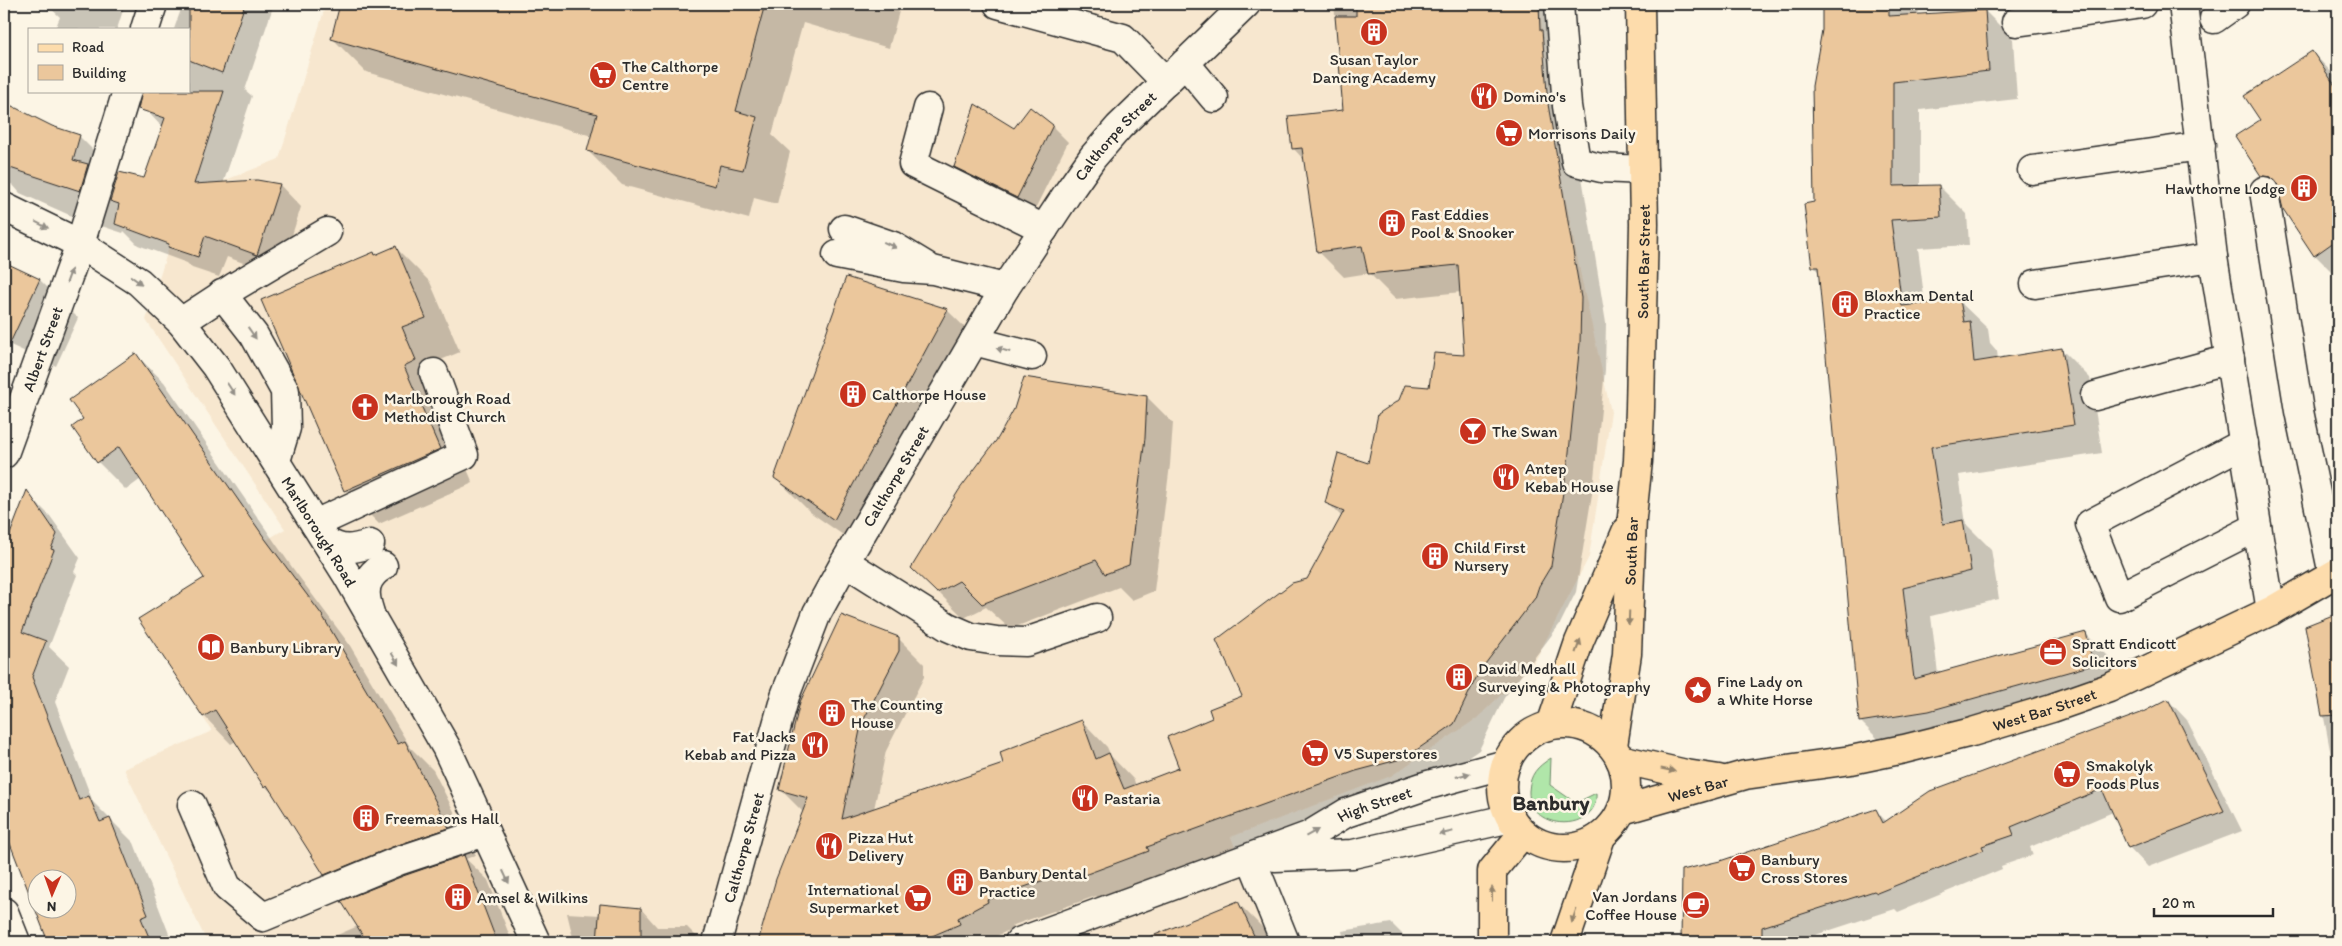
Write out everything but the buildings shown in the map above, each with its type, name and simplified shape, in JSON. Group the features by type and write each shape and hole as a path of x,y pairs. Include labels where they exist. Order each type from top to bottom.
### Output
{"main road":[{"name":"South Bar Street","path":"1632,517 1638,461 1644,224 1640,4"},
{"name":"South Bar","path":"1551,725 1579,642 1632,517"},
{"name":"South Bar","path":"1616,752 1627,654 1632,517"},
{"name":"West Bar Street","path":"1727,780 1745,775 1851,760 1904,749 1972,732 2052,708 2109,688 2271,611 2336,574"},
{"path":"1568,724 1585,727 1600,735 1616,752 1626,784 1622,810 1614,825 1600,837 1586,844 1570,848 1553,847 1538,842 1517,826 1504,801 1502,782 1506,764 1513,750 1536,730 1551,725 1568,724"},
{"name":"West Bar","path":"1616,752 1686,774 1727,780"},
{"name":"West Bar","path":"1622,810 1727,780"},
{"path":"1492,942 1492,871 1517,826"},
{"path":"1565,942 1600,837"}],"street":[{"path":"146,28 153,4"},
{"path":"998,4 1123,38 1214,98"},
{"name":"Calthorpe Street","path":"718,942 788,688 817,613 845,562 1005,288 1094,157 1120,127 1246,4"},
{"path":"1559,4 1567,106 1576,162 1601,168 1643,170"},
{"path":"2016,22 2142,4"},
{"path":"2183,4 2213,257 2271,611"},
{"name":"Albert Street","path":"4,454 80,244 127,92"},
{"path":"928,108 913,164 1044,229"},
{"path":"2032,170 2201,146"},
{"path":"2264,191 2299,411 2336,574"},
{"name":"Marlborough Road","path":"4,207 80,244 139,282 181,322 216,367 321,533 446,747 536,942"},
{"path":"844,229 872,237 893,246 933,270"},
{"path":"181,322 222,294 327,232"},
{"path":"836,255 904,268 933,270 1005,288"},
{"path":"2036,284 2213,257"},
{"path":"222,294 254,335 286,391 286,428 276,461"},
{"path":"974,341 1018,354 1032,356"},
{"path":"2095,396 2230,359"},
{"path":"371,617 366,602 367,581 374,571 376,555 335,548 321,533 464,455 434,373"},
{"path":"2244,443 2090,524 2119,596 2257,526"},
{"path":"845,562 948,627 971,637 997,642 1026,642 1097,618"},
{"name":"High Street","path":"1019,942 1308,836 1346,813 1428,785 1506,764"},
{"path":"192,805 226,887 263,917 398,861 485,832"},
{"name":"High Street","path":"1251,858 1353,854 1517,826"},
{"path":"1251,858 1284,942"},
{"path":"4,912 16,942"}],"shaded area":[{"path":"326,4 1540,4 1549,117 1611,412 1589,557 1534,663 1476,719 1391,776 1231,837 1273,942 207,942 124,769 212,731 138,619 285,529 146,320 185,196 279,159"}],"green space":[{"path":"1551,758 1550,785 1576,803 1596,793 1594,806 1587,815 1576,821 1563,823 1551,821 1539,815 1532,805 1529,791 1533,775 1538,768"}],"place":[{"name":"Susan Taylor Dancing Academy","path":"1374,32"},
{"name":"The Calthorpe Centre","path":"603,75"},
{"name":"Domino's","path":"1484,96"},
{"name":"Morrisons Daily","path":"1509,133"},
{"name":"Hawthorne Lodge","path":"2304,188"},
{"name":"Fast Eddies Pool & Snooker","path":"1392,223"},
{"name":"Bloxham Dental Practice","path":"1845,304"},
{"name":"Calthorpe House","path":"853,394"},
{"name":"Marlborough Road Methodist Church","path":"365,407"},
{"name":"The Swan","path":"1473,431"},
{"name":"Antep Kebab House","path":"1506,477"},
{"name":"Child First Nursery","path":"1435,556"},
{"name":"Banbury Library","path":"211,647"},
{"name":"Spratt Endicott Solicitors","path":"2053,652"},
{"name":"David Medhall Surveying & Photography","path":"1459,677"},
{"name":"Fine Lady on a White Horse","path":"1698,690"},
{"name":"The Counting House","path":"832,713"},
{"name":"Fat Jacks Kebab and Pizza","path":"815,745"},
{"name":"V5 Superstores","path":"1315,753"},
{"name":"Smakolyk Foods Plus","path":"2067,774"},
{"name":"Pastaria","path":"1085,798"},
{"name":"Freemasons Hall","path":"366,818"},
{"name":"Pizza Hut Delivery","path":"829,846"},
{"name":"Banbury Cross Stores","path":"1742,868"},
{"name":"Banbury Dental Practice","path":"960,882"},
{"name":"Amsel & Wilkins","path":"458,897"},
{"name":"International Supermarket","path":"918,898"},
{"name":"Van Jordans Coffee House","path":"1696,905"}],"district":[{"name":"Banbury","path":"1551,803"}]}
